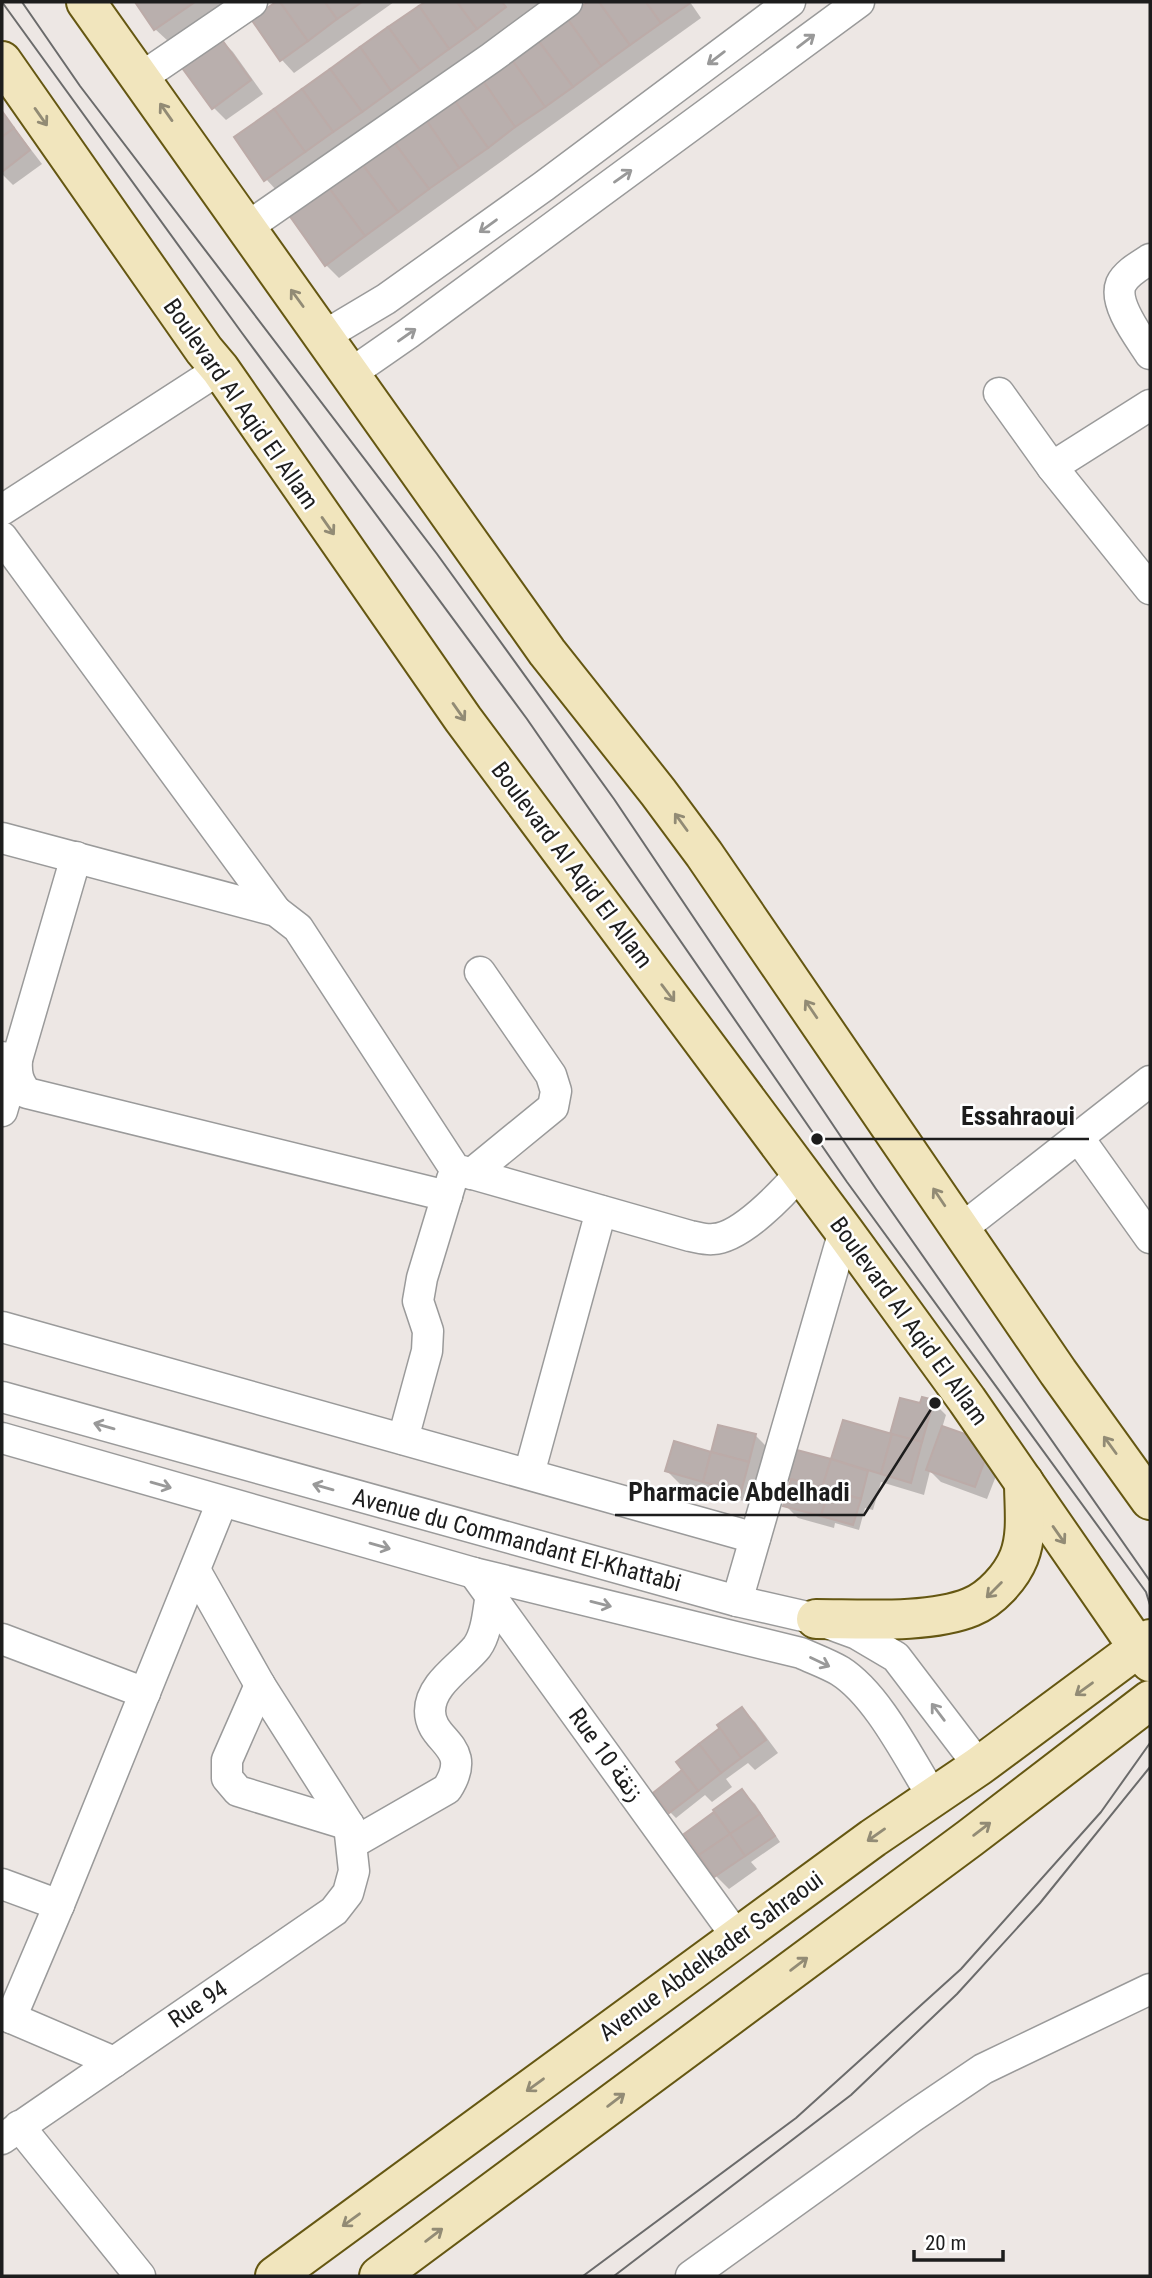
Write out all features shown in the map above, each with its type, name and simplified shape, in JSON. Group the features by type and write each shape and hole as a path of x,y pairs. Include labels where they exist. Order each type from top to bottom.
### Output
{"main road":[{"path":"86,2 547,652 704,854 1058,1372 1150,1500"},
{"name":"Boulevard Al Aqid El Allam","path":"2,61 463,719 801,1172 1146,1650"},
{"path":"816,1619 937,1615 971,1607 992,1595 1019,1559 1024,1535 1024,1482"},
{"name":"Avenue Abdelkader Sahraoui","path":"275,2276 873,1838 1146,1650"},
{"path":"379,2276 970,1838 1150,1700"}],"street":[{"path":"142,78 252,2"},
{"path":"246,228 567,2"},
{"path":"324,336 386,299 465,243 790,2"},
{"path":"351,374 859,2"},
{"path":"1150,259 1136,268 1121,284 1120,299 1126,315 1150,354"},
{"path":"2,510 220,369"},
{"path":"999,393 1052,467 1150,589"},
{"path":"1052,467 1150,405"},
{"path":"2,537 276,911 298,928 458,1180"},
{"path":"2,838 276,911"},
{"path":"2,1111 9,1058 76,857"},
{"path":"402,1439 427,1351 428,1331 418,1301 422,1278 458,1180 553,1107 556,1091 551,1075 480,972"},
{"path":"9,1058 19,1084 27,1093 601,1210 690,1236 714,1240 736,1231 782,1194 801,1172"},
{"path":"961,1229 1150,1081"},
{"path":"1078,1137 1150,1238"},
{"path":"529,1474 601,1210"},
{"path":"737,1601 844,1231"},
{"path":"2,1327 755,1538"},
{"name":"Avenue du Commandant El-Khattabi","path":"2,1397 737,1601 816,1619 857,1634 896,1657 979,1766"},
{"name":"Avenue du Commandant El-Khattabi","path":"2,1438 222,1502 482,1583 801,1653 840,1671 860,1687 875,1705 933,1797"},
{"path":"114,2062 6,2016 59,1905 222,1502"},
{"path":"195,1570 260,1685 351,1834"},
{"path":"260,1685 228,1760 228,1778 238,1791 351,1834 447,1789 456,1775 455,1756 433,1724 430,1713 433,1698 447,1677 478,1645 486,1625 482,1583"},
{"name":"Rue 10 زنقة","path":"482,1583 737,1937"},
{"path":"2,1639 145,1693"},
{"name":"Rue 94","path":"10,2132 334,1911 348,1893 354,1871 351,1834"},
{"path":"2,1884 59,1905"},
{"path":"691,2276 983,2069 1150,1989"},
{"path":"10,2132 140,2276"}],"building":[{"path":"135,2 195,2 154,30"},
{"path":"280,2 308,41 280,61 251,19"},
{"path":"280,2 325,2 337,19 308,41"},
{"path":"325,2 362,2 337,19"},
{"path":"425,2 457,2 477,29 449,49 419,6"},
{"path":"457,2 502,2 506,7 477,29"},
{"path":"588,2 599,2 630,45 601,66 566,17"},
{"path":"599,2 646,2 661,23 630,45"},
{"path":"646,2 688,2 689,4 661,23"},
{"path":"419,6 449,49 420,70 388,27"},
{"path":"566,17 601,66 573,87 537,39"},
{"path":"388,27 420,70 391,91 360,47"},
{"path":"220,37 251,80 212,109 180,65"},
{"path":"537,39 573,87 545,107 510,57"},
{"path":"360,47 391,91 362,112 330,69"},
{"path":"510,57 545,107 515,127 481,78"},
{"path":"330,69 362,112 333,132 302,89"},
{"path":"481,78 515,127 488,148 453,98"},
{"path":"302,89 333,132 305,152 274,109"},
{"path":"453,98 488,148 459,168 424,117"},
{"path":"274,109 305,152 264,181 234,137"},
{"path":"2,111 14,128 2,137"},
{"path":"424,117 459,168 429,189 393,141"},
{"path":"14,128 30,150 2,172 2,137"},
{"path":"393,141 429,189 398,212 362,164"},
{"path":"362,164 398,212 365,236 329,188"},
{"path":"329,188 365,236 325,266 289,215"},
{"path":"922,1397 934,1400 922,1442 890,1434 900,1398 920,1403"},
{"path":"843,1420 892,1434 881,1474 831,1459"},
{"path":"718,1425 756,1434 749,1462 711,1452"},
{"path":"942,1426 991,1443 975,1487 926,1470"},
{"path":"892,1434 922,1442 911,1483 881,1474"},
{"path":"674,1441 711,1452 703,1482 665,1471"},
{"path":"793,1449 831,1459 822,1488 785,1478"},
{"path":"711,1452 749,1462 741,1492 703,1482"},
{"path":"831,1459 868,1471 861,1499 822,1488"},
{"path":"791,1479 829,1490 821,1516 783,1506"},
{"path":"829,1490 861,1499 853,1525 821,1516"},
{"path":"742,1707 766,1740 741,1758 717,1725"},
{"path":"720,1728 741,1758 721,1773 699,1744"},
{"path":"699,1744 721,1773 698,1791 676,1762"},
{"path":"682,1770 698,1791 669,1813 653,1793"},
{"path":"742,1789 760,1814 730,1834 713,1810"},
{"path":"714,1812 730,1834 699,1855 684,1834"},
{"path":"760,1814 775,1836 745,1856 730,1834"},
{"path":"730,1834 745,1856 714,1877 699,1855"}],"tram line":[{"path":"2,2 527,719 847,1182 1146,1592 1150,1605"},
{"path":"22,2 80,86 437,554 614,799 876,1189 1150,1581"},
{"path":"583,2276 796,2118 961,1969 1101,1812 1150,1743"},
{"path":"614,2276 851,2095 957,1994 1040,1903 1150,1767"}],"place":[{"name":"Essahraoui","path":"817,1139"},
{"name":"Pharmacie Abdelhadi","path":"935,1403"}]}
